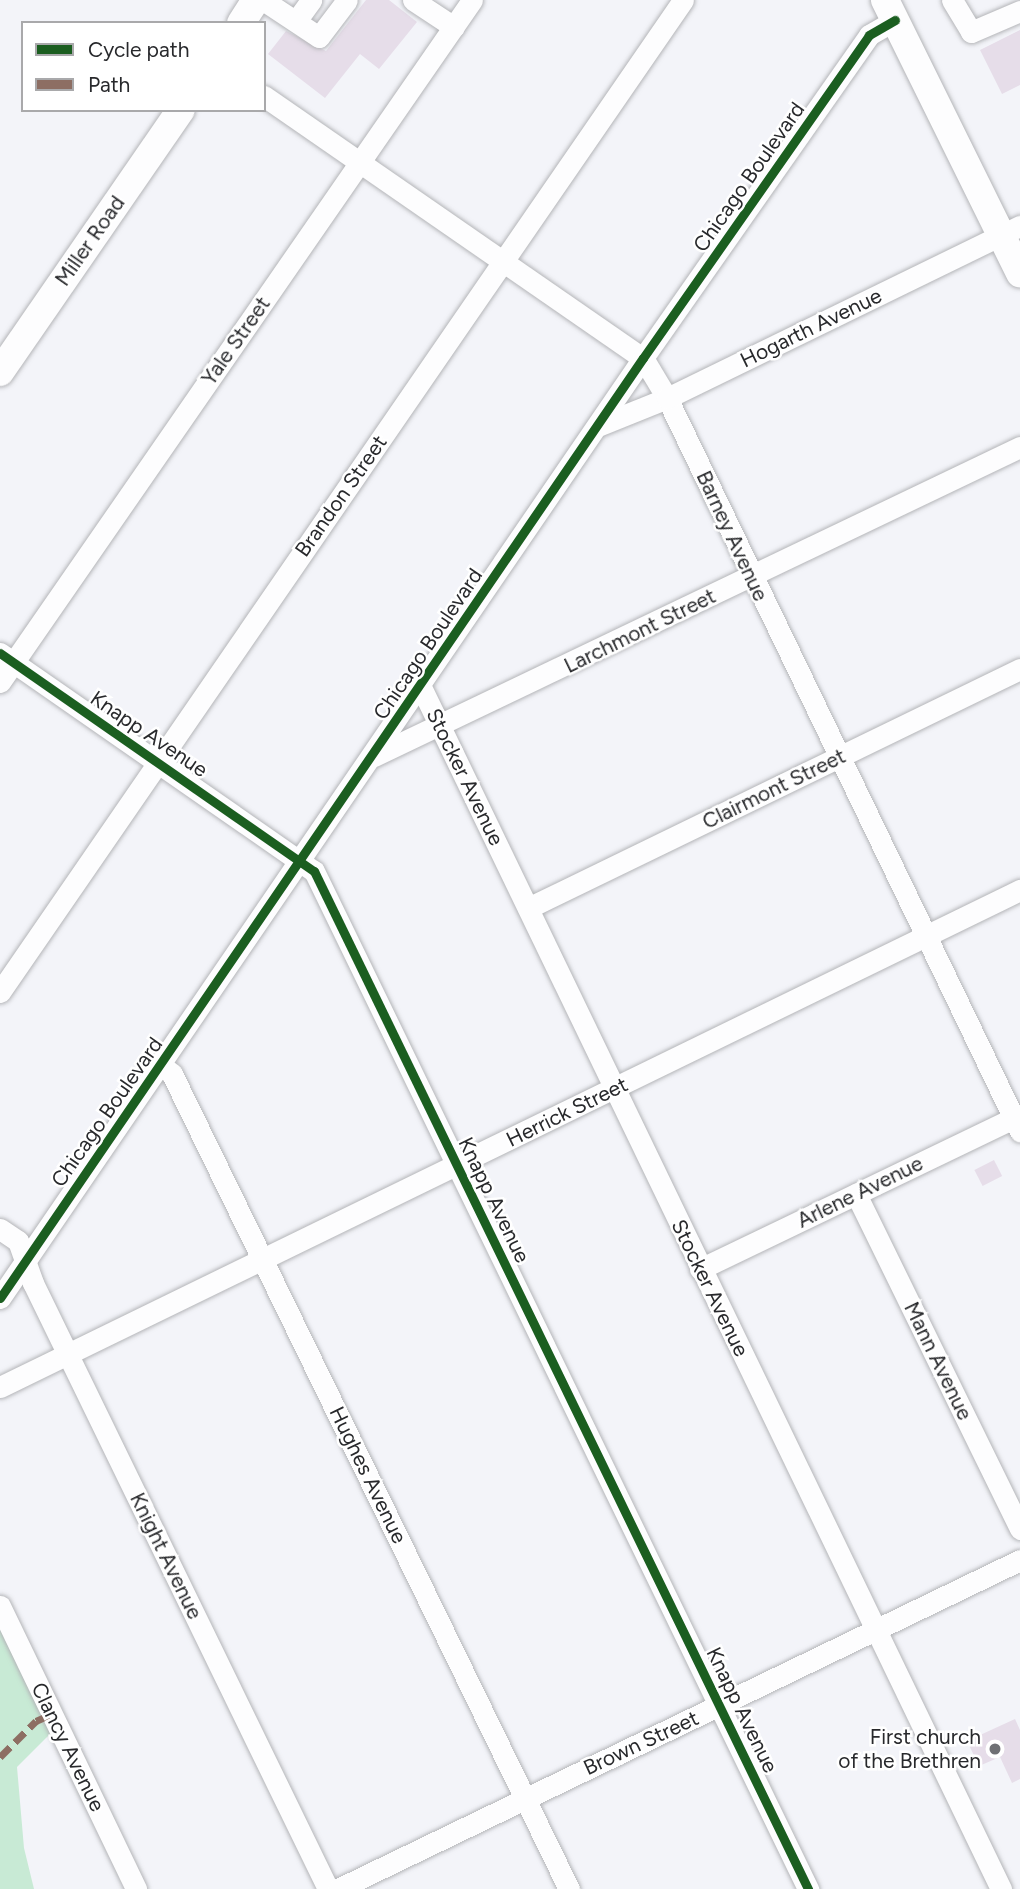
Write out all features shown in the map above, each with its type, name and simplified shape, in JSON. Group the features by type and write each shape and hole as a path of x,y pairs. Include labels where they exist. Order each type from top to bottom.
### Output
{"main road":[{"path":"242,21 256,0"},
{"path":"890,10 1011,230 1020,273"},
{"name":"Miller Road","path":"0,372 180,112"}],"street":[{"path":"263,0 319,37 347,0"},
{"path":"296,21 311,0"},
{"path":"414,0 454,27"},
{"name":"Yale Street","path":"0,682 7,658 472,0"},
{"name":"Brandon Street","path":"0,992 683,0"},
{"path":"952,0 971,32 1020,11"},
{"name":"Chicago Boulevard","path":"0,1298 421,687 643,358 869,35 890,10"},
{"name":"Barney Avenue","path":"266,97 643,358 667,398 924,937 1018,1121"},
{"name":"Hogarth Avenue","path":"600,425 667,398 1011,230"},
{"name":"Larchmont Street","path":"373,757 1020,447"},
{"name":"Knapp Avenue","path":"7,658 302,859 314,871 808,1889"},
{"name":"Clairmont Street","path":"528,908 1020,669"},
{"name":"Stocker Avenue","path":"421,687 1001,1889"},
{"name":"Herrick Street","path":"0,1387 615,1090 1020,890"},
{"name":"Hughes Avenue","path":"161,1065 172,1074 569,1889"},
{"name":"Arlene Avenue","path":"700,1269 856,1194 1018,1121"},
{"name":"Mann Avenue","path":"856,1194 1020,1529"},
{"name":"Knight Avenue","path":"0,1229 18,1241 68,1354 328,1889"},
{"name":"Brown Street","path":"338,1889 1020,1560"},
{"name":"Clancy Avenue","path":"0,1606 136,1889"}],"green space":[{"path":"0,1628 51,1733 17,1767 24,1848 34,1889 0,1889"}],"building":[{"path":"366,0 389,0 417,22 379,69 360,54 325,98 268,54 286,31 326,51"},
{"path":"1020,30 1020,85 1002,94 980,50"},
{"path":"994,1160 1002,1176 983,1186 974,1170"},
{"name":"First church of the Brethren","path":"1015,1719 1020,1730 1020,1779 1012,1783 1000,1757 979,1766 967,1741"}],"marked path":[{"path":"0,1757 36,1721 52,1714"}],"cycle path":[{"path":"0,1298 643,358 869,35 895,20"},
{"path":"0,653 314,871 808,1889"}],"place":[{"name":"First church of the Brethren","path":"995,1749"}]}
